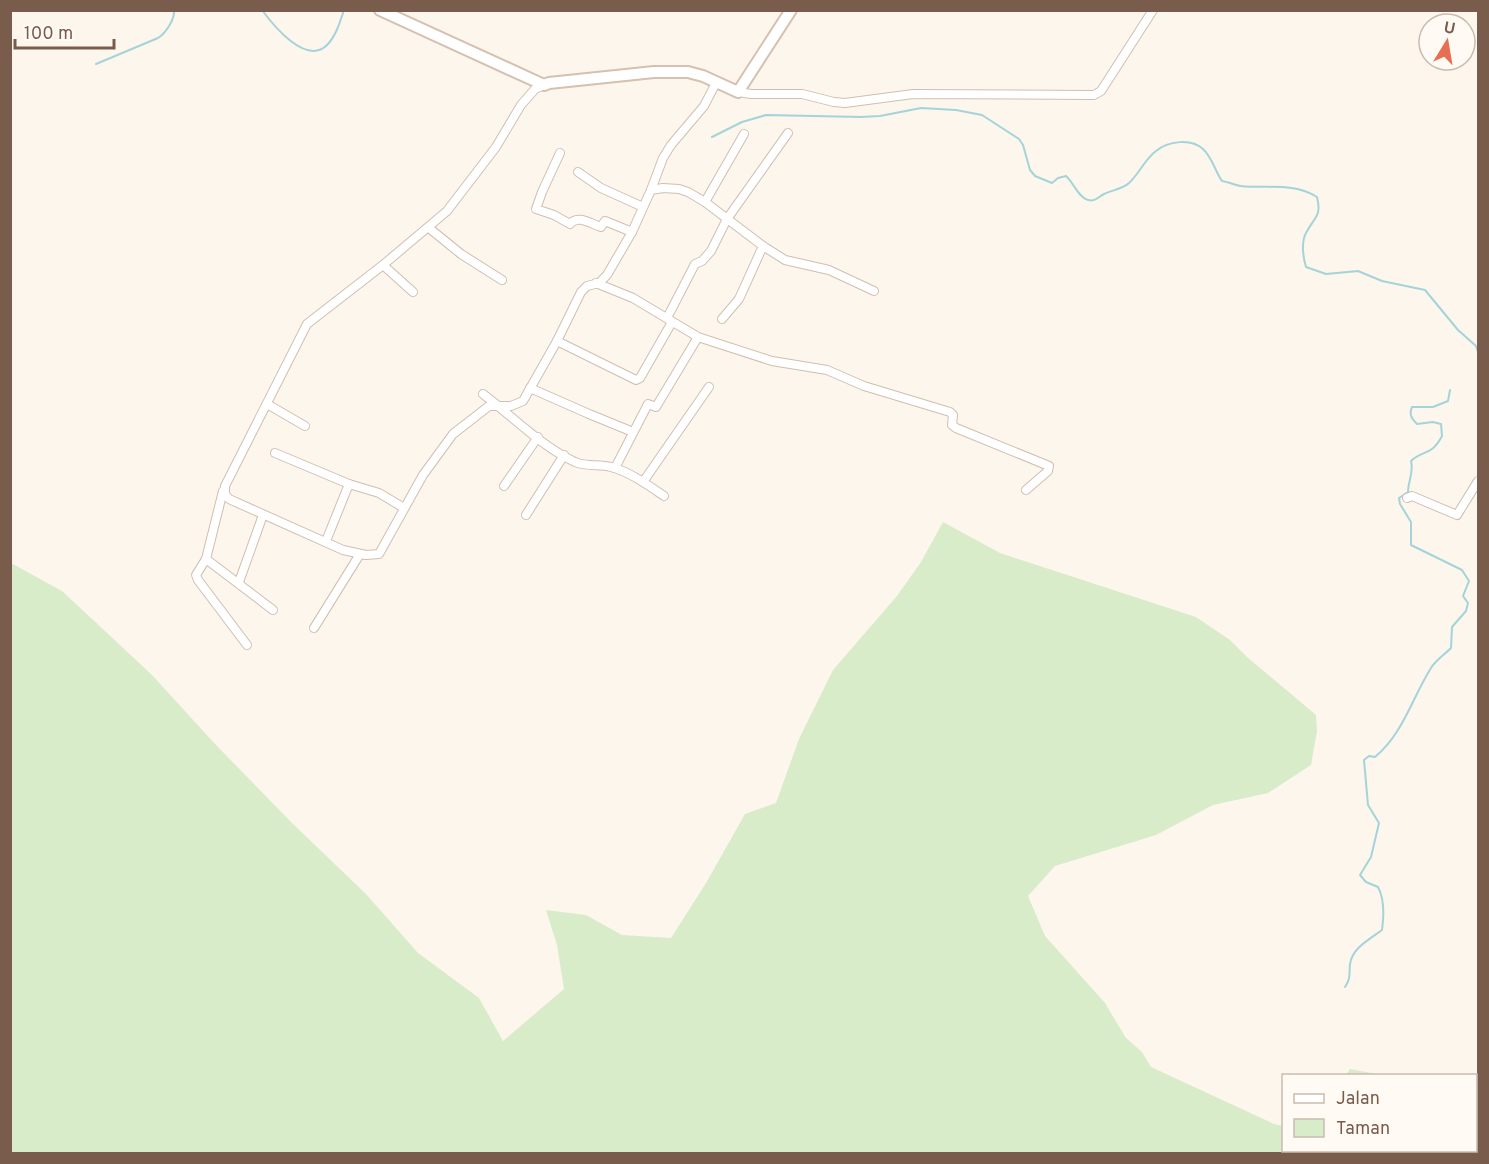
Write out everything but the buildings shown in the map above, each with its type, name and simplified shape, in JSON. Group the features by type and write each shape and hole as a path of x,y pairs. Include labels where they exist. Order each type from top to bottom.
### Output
{"street":[{"path":"380,10 544,85"},
{"path":"738,92 791,10"},
{"path":"247,645 196,575 206,559 214,520 225,486 307,324 429,228 460,196 496,147 521,105 535,89 544,85 642,74 688,72 703,76 738,92 802,94 846,103 913,94 1094,96 1101,91 1153,10"},
{"path":"225,486 225,494 229,500 263,515 344,550 372,556 380,554 435,456 453,434 486,407 518,404 523,401 557,341 581,292 587,286 596,284 607,276 632,231 667,151 704,106 716,83"},
{"path":"557,341 631,382 640,378 670,320 695,264 702,261 711,251 727,219 788,133"},
{"path":"705,202 744,134"},
{"path":"561,153 536,209 570,224 579,218 601,227 605,221 632,231"},
{"path":"578,171 601,188 643,207"},
{"path":"651,190 679,189 705,202 785,260 829,270 874,291"},
{"path":"429,228 453,248 502,280"},
{"path":"722,319 739,299 763,246"},
{"path":"383,265 413,292"},
{"path":"596,284 633,298 698,338 772,361 827,370 864,386 950,412 953,415 952,425 956,428 1049,466 1048,471 1026,490"},
{"path":"615,468 648,404 656,407 698,338"},
{"path":"643,482 709,387"},
{"path":"530,388 633,432"},
{"path":"483,394 564,455 581,464 615,468 664,496"},
{"path":"267,404 305,426"},
{"path":"504,486 538,437"},
{"path":"275,453 349,484 379,493 404,508"},
{"path":"526,515 564,455"},
{"path":"1407,498 1412,496 1457,515 1479,481"},
{"path":"326,541 349,484"},
{"path":"238,582 263,515"},
{"path":"314,628 360,554"},
{"path":"206,559 273,610"}],"green space":[{"path":"943,522 1000,553 1196,617 1230,640 1316,715 1317,731 1311,765 1268,793 1213,805 1156,835 1055,866 1028,896 1045,936 1105,1003 1126,1038 1142,1052 1151,1067 1282,1126 1282,1152 1477,1152 1477,1114 1478,1153 11,1153 11,563 62,591 152,675 291,822 366,894 418,953 479,998 503,1041 564,989 557,945 546,910 586,915 622,935 671,938 706,883 745,814 776,803 799,739 833,670 897,596 921,562"},
{"path":"1350,1069 1377,1074 1347,1074"}],"waterway":[{"path":"96,64 158,38 169,25 174,10"},
{"path":"262,10 291,41 310,51 319,50 327,45 337,29 344,10"},
{"path":"712,137 742,122 766,115 861,117 880,116 921,108 956,110 982,115 1019,139 1030,170 1035,176 1052,183 1066,176 1081,196 1090,200 1095,200 1127,185 1152,154 1161,148 1173,143 1192,143 1206,152 1222,181 1241,186 1299,189 1317,197 1318,213 1303,241 1306,267 1326,274 1358,271 1382,281 1425,290 1458,330 1476,346 1478,352"},
{"path":"1345,987 1349,979 1351,958 1362,944 1382,930 1383,919 1383,903 1378,887 1366,882 1360,875 1371,857 1379,823 1368,805 1364,760 1369,756 1375,757 1393,738 1431,668 1451,648 1452,627 1466,611 1468,603 1463,596 1469,581 1462,570 1411,545 1411,522 1399,498 1408,492 1411,461 1431,450 1442,436 1441,424 1433,422 1417,424 1411,416 1412,407 1433,407 1448,401 1450,390"}]}
